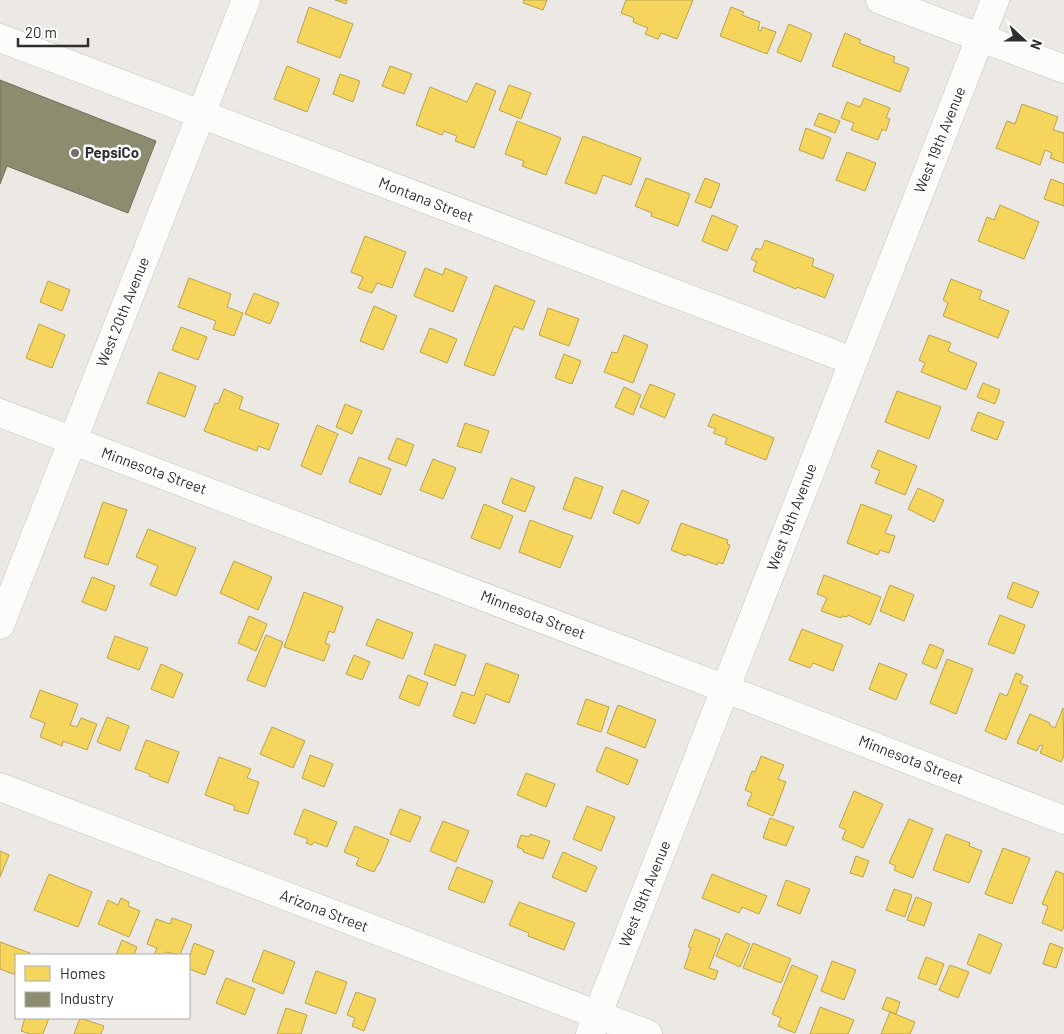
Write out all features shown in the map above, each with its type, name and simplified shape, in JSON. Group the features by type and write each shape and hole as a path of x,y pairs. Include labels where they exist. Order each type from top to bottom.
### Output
{"street":[{"name":"West 20th Avenue","path":"0,624 246,0"},
{"path":"880,0 1064,69"},
{"name":"West 19th Avenue","path":"593,1024 726,689 852,361 996,0"},
{"name":"Montana Street","path":"0,38 852,361"},
{"name":"Minnesota Street","path":"0,413 293,523 1064,820"},
{"name":"Arizona Street","path":"0,787 593,1024 648,1034"}],"building: Homes":[{"path":"335,0 347,0 346,4"},
{"path":"524,0 547,0 543,10 523,3"},
{"path":"626,0 693,0 677,39 661,33 658,39 645,34 648,28 633,22 634,18 621,13"},
{"path":"309,7 353,24 340,58 297,42"},
{"path":"731,7 744,12 742,15 760,22 758,30 761,31 762,27 776,32 767,54 720,36"},
{"path":"789,24 812,34 801,62 777,52"},
{"path":"845,33 861,40 859,43 895,57 893,62 909,68 900,92 832,66"},
{"path":"287,66 320,79 307,112 274,99"},
{"path":"390,66 412,74 404,94 382,86"},
{"path":"340,74 360,81 353,102 333,94"},
{"path":"476,83 496,91 474,148 455,141 457,136 444,131 442,135 416,125 430,87 467,102"},
{"path":"509,85 531,93 521,119 499,110"},
{"path":"864,98 890,108 886,118 890,119 886,131 882,129 878,140 851,130 854,123 841,118 847,102 860,107"},
{"path":"1022,104 1058,117 1053,130 1064,133 1064,163 1050,158 1052,153 1045,150 1040,165 996,148 1007,121 1015,124"},
{"path":"819,113 840,121 835,133 814,125"},
{"path":"517,121 561,138 546,175 522,166 524,161 505,154"},
{"path":"806,128 831,138 823,159 799,150"},
{"path":"583,136 641,158 631,185 603,175 596,194 565,183"},
{"path":"847,152 876,163 865,191 836,180"},
{"path":"646,178 690,194 678,226 651,216 652,213 635,206"},
{"path":"705,178 720,184 711,208 695,202"},
{"path":"1051,179 1064,184 1064,206 1044,199"},
{"path":"1000,205 1039,222 1024,259 978,241 987,217 994,220"},
{"path":"712,215 738,226 727,251 702,241"},
{"path":"365,236 406,252 392,288 377,283 372,293 358,288 363,277 351,272"},
{"path":"765,240 814,259 812,266 834,275 825,298 797,287 796,289 753,271 757,262 751,259 756,248 761,250"},
{"path":"425,268 443,275 445,268 467,277 453,312 414,296"},
{"path":"189,278 231,294 227,307 243,313 234,336 213,329 216,321 178,307"},
{"path":"951,279 982,291 979,299 1009,311 998,338 943,316 948,303 943,300"},
{"path":"48,281 70,290 62,311 40,302"},
{"path":"495,285 535,301 523,330 514,326 494,376 464,365"},
{"path":"254,293 279,303 270,324 245,314"},
{"path":"374,306 397,316 383,350 360,341"},
{"path":"548,308 579,319 569,346 539,335"},
{"path":"39,324 65,335 52,368 26,358"},
{"path":"181,327 207,337 198,360 172,350"},
{"path":"430,328 457,339 447,363 420,352"},
{"path":"624,335 648,345 633,383 604,372 612,352 617,353"},
{"path":"929,335 951,343 948,351 977,363 966,390 921,372 925,363 919,360"},
{"path":"564,354 581,361 572,384 555,378"},
{"path":"159,372 196,386 185,417 147,403"},
{"path":"983,383 1000,390 995,404 977,397"},
{"path":"650,384 675,394 665,418 640,407"},
{"path":"624,387 641,395 633,415 615,407"},
{"path":"224,389 243,397 239,409 279,424 269,450 258,446 257,451 204,431 215,403 218,404"},
{"path":"897,391 941,407 929,439 885,422"},
{"path":"345,404 362,411 352,434 336,427"},
{"path":"978,412 1004,422 997,440 971,430"},
{"path":"713,414 774,438 766,460 725,444 727,438 713,433 716,429 708,426"},
{"path":"465,423 489,431 481,453 457,446"},
{"path":"317,425 338,434 321,475 301,466"},
{"path":"397,438 414,445 406,466 388,459"},
{"path":"878,450 917,466 905,495 875,483 880,471 871,467"},
{"path":"359,457 391,469 381,495 349,482"},
{"path":"433,459 456,468 443,499 420,490"},
{"path":"575,477 603,487 591,519 563,509"},
{"path":"511,478 535,487 525,512 502,503"},
{"path":"918,488 944,500 934,522 908,509"},
{"path":"622,490 649,501 639,524 613,513"},
{"path":"103,502 127,510 108,565 84,557"},
{"path":"484,504 513,516 500,549 471,538"},
{"path":"861,504 892,516 885,533 895,536 889,553 880,550 878,555 847,543"},
{"path":"530,520 573,536 560,568 519,552"},
{"path":"681,523 728,540 727,544 730,545 723,564 718,562 717,565 671,550"},
{"path":"148,529 196,548 176,596 150,585 158,566 136,557"},
{"path":"234,561 272,577 258,610 220,593"},
{"path":"824,575 881,597 870,625 848,615 841,618 821,611 827,598 817,594"},
{"path":"92,577 115,586 106,611 82,602"},
{"path":"1013,582 1039,592 1032,608 1007,598"},
{"path":"890,585 914,595 904,621 880,611"},
{"path":"304,592 343,607 334,633 329,631 325,643 330,645 324,661 284,647"},
{"path":"1000,615 1025,625 1014,654 988,644"},
{"path":"249,616 267,624 256,651 238,643"},
{"path":"377,619 413,633 403,659 366,645"},
{"path":"802,629 843,645 833,671 813,663 810,668 789,660"},
{"path":"266,635 283,642 265,687 247,680"},
{"path":"115,636 148,648 139,670 107,658"},
{"path":"435,644 466,655 455,686 424,674"},
{"path":"930,644 944,650 936,669 922,663"},
{"path":"354,655 370,662 362,680 346,674"},
{"path":"947,659 973,669 956,714 930,703"},
{"path":"486,663 519,675 509,703 486,694 475,724 453,716 462,692 474,696"},
{"path":"879,663 907,674 896,700 869,689"},
{"path":"161,664 183,674 173,698 151,689"},
{"path":"1016,673 1023,676 1020,683 1028,686 1006,740 985,731 1000,693 1007,696"},
{"path":"408,675 428,683 419,706 399,698"},
{"path":"40,690 78,704 70,725 77,727 81,718 97,724 87,750 63,741 62,746 40,737 45,723 30,717"},
{"path":"586,699 609,707 601,732 577,724"},
{"path":"618,705 656,720 645,748 607,733"},
{"path":"1063,708 1064,756 1061,762 1040,753 1043,746 1040,745 1037,751 1017,743 1030,714 1050,723 1049,725 1055,728"},
{"path":"107,717 129,726 120,751 97,742"},
{"path":"272,727 305,741 293,768 260,754"},
{"path":"146,740 179,752 168,783 135,769"},
{"path":"606,747 638,760 628,785 596,771"},
{"path":"310,755 333,764 324,787 302,778"},
{"path":"761,756 784,765 778,779 786,782 773,816 747,805 752,793 745,790 752,771 755,772"},
{"path":"219,757 251,769 247,778 259,782 248,814 234,810 235,806 205,795"},
{"path":"526,773 555,784 546,807 517,795"},
{"path":"854,791 883,804 863,848 842,839 846,830 839,827"},
{"path":"587,806 615,817 601,851 573,839"},
{"path":"304,809 337,822 327,847 314,842 312,845 306,843 308,839 294,834"},
{"path":"400,809 421,817 410,842 390,834"},
{"path":"770,818 794,827 786,846 763,838"},
{"path":"909,819 933,829 913,878 894,870 896,866 889,863"},
{"path":"443,821 469,831 456,862 430,851"},
{"path":"355,826 389,840 374,872 356,865 359,858 344,852"},
{"path":"530,834 550,841 543,859 523,852 524,850 517,847 521,835 529,837"},
{"path":"946,834 970,843 969,846 982,851 969,883 933,870"},
{"path":"1003,848 1030,858 1012,904 985,894"},
{"path":"0,851 9,855 0,877"},
{"path":"563,852 597,867 586,892 552,877"},
{"path":"856,856 869,861 863,877 850,873"},
{"path":"457,867 493,881 484,903 448,889"},
{"path":"1056,871 1064,874 1064,926 1062,931 1042,923 1048,906 1042,904"},
{"path":"49,874 92,892 78,927 34,910"},
{"path":"712,874 767,896 759,914 742,907 739,913 702,898"},
{"path":"786,880 810,889 800,914 777,905"},
{"path":"894,889 912,895 905,917 886,910"},
{"path":"916,897 932,903 924,926 907,920"},
{"path":"121,898 129,902 128,906 140,911 129,937 98,924 108,900 118,905"},
{"path":"519,902 575,923 564,950 528,936 529,933 509,925"},
{"path":"172,918 192,925 180,954 166,952 165,954 154,954 157,948 147,944 156,919 170,924"},
{"path":"695,929 720,939 709,968 718,971 715,980 684,968 691,948 688,947"},
{"path":"726,933 750,944 740,967 716,956"},
{"path":"979,934 1002,944 990,974 967,964"},
{"path":"122,940 137,947 134,954 116,954"},
{"path":"0,942 30,953 15,954 15,975 0,969"},
{"path":"194,943 214,951 205,975 190,969 190,956"},
{"path":"753,943 791,959 781,983 743,968"},
{"path":"1050,943 1063,948 1056,968 1043,964"},
{"path":"264,950 295,962 283,994 252,981"},
{"path":"926,957 944,964 936,985 918,978"},
{"path":"832,961 856,970 844,1000 821,991"},
{"path":"792,965 818,976 795,1033 778,1026 781,1018 772,1014"},
{"path":"950,965 969,972 958,998 939,990"},
{"path":"316,971 347,982 336,1014 305,1003"},
{"path":"226,978 255,989 245,1015 216,1003"},
{"path":"356,992 376,999 364,1031 352,1026 355,1018 347,1015"},
{"path":"887,997 900,1002 896,1014 882,1009"},
{"path":"820,1007 854,1020 848,1034 810,1034"},
{"path":"286,1008 307,1015 301,1034 277,1034"},
{"path":"890,1012 915,1022 910,1034 881,1034"},
{"path":"25,1019 49,1019 43,1034 30,1034 21,1031"},
{"path":"80,1019 104,1026 101,1034 74,1034"}],"building: Industry":[{"name":"PepsiCo","path":"0,80 156,141 128,213 7,166 0,184"}],"place":[{"name":"PepsiCo","path":"75,153"}]}
